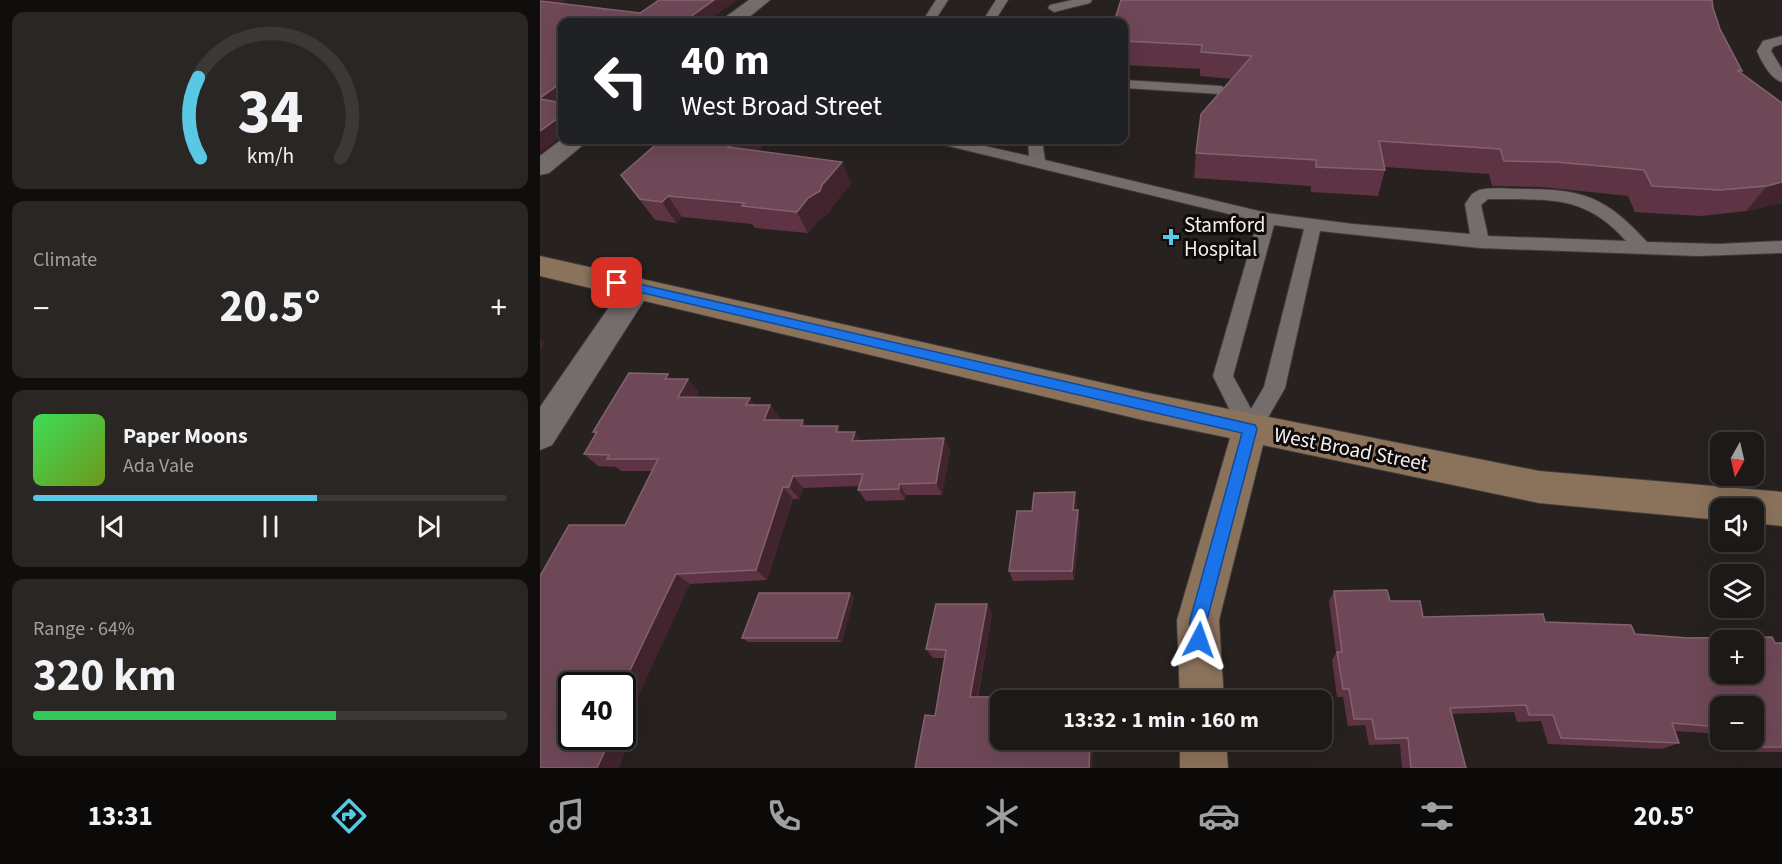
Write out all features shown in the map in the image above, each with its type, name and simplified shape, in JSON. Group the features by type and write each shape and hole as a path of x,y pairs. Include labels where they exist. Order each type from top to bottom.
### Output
{"main road":[{"name":"West Broad Street","path":"540,266 1250,429 1539,487 1782,509"},
{"path":"1202,690 1198,620 1250,429"},
{"path":"1203,750 1204,768"}],"street":[{"path":"736,18 761,0"},
{"path":"540,168 572,144"},
{"path":"540,435 637,288"}],"lane":[{"path":"931,18 942,0"},
{"path":"991,18 1002,0"},
{"path":"1049,18 1056,4 1086,0"},
{"path":"1782,39 1768,44 1764,51 1767,59 1782,78"},
{"path":"1128,84 1221,90"},
{"path":"957,144 1268,218 1313,226 1407,237 1480,242 1642,248 1782,247"},
{"path":"1036,144 1038,164"},
{"path":"1480,242 1473,204 1478,198 1485,194 1560,196 1587,202 1609,214 1642,248"},
{"path":"1250,429 1223,376 1268,218"},
{"path":"1250,429 1274,388 1313,226"}],"building":[{"path":"659,0 714,0 689,18 558,18 558,85 540,98 540,1 640,13"},
{"name":"Stamford Hospital","path":"1121,0 1712,0 1720,29 1742,71 1737,70 1782,103 1782,182 1767,186 1720,190 1652,186 1644,170 1556,162 1504,161 1500,149 1379,141 1385,170 1316,167 1316,160 1196,153 1201,114 1252,56 1201,52 1202,45 1128,41 1128,18 1115,18"},
{"path":"540,99 558,102 558,118 540,131"},
{"path":"656,144 731,144 728,147 842,162 822,185 820,191 808,198 797,212 742,206 745,203 668,196 662,202 640,199 621,175"},
{"path":"629,373 668,374 665,379 688,379 678,397 750,398 746,405 770,405 764,420 803,420 801,426 838,426 836,432 855,432 852,441 944,438 936,483 899,484 899,489 858,490 863,474 793,476 789,487 783,487 756,570 676,574 629,672 558,672 558,750 605,750 597,768 540,768 540,576 569,525 625,525 658,459 607,459 609,455 584,454 597,432 593,432"},
{"path":"1075,492 1073,510 1078,510 1072,571 1009,571 1017,511 1032,511 1034,493"},
{"path":"1387,590 1390,601 1420,601 1423,617 1543,614 1545,622 1631,625 1635,634 1710,638 1710,684 1764,684 1764,637 1772,637 1775,643 1782,643 1782,747 1764,747 1764,696 1710,696 1710,726 1672,723 1679,743 1561,738 1553,715 1529,715 1526,705 1450,708 1466,768 1411,768 1408,738 1376,739 1372,719 1354,719 1349,689 1343,689 1337,652 1342,652 1334,591"},
{"path":"759,593 850,593 837,638 742,638"},
{"path":"936,604 987,604 970,697 990,697 990,750 1090,750 1089,768 915,768 925,715 935,716 946,650 926,649"}],"place":[{"name":"Stamford Hospital","path":"1171,237"}],"route":[{"path":"617,283 1250,429 1198,620 1199,640"}]}
